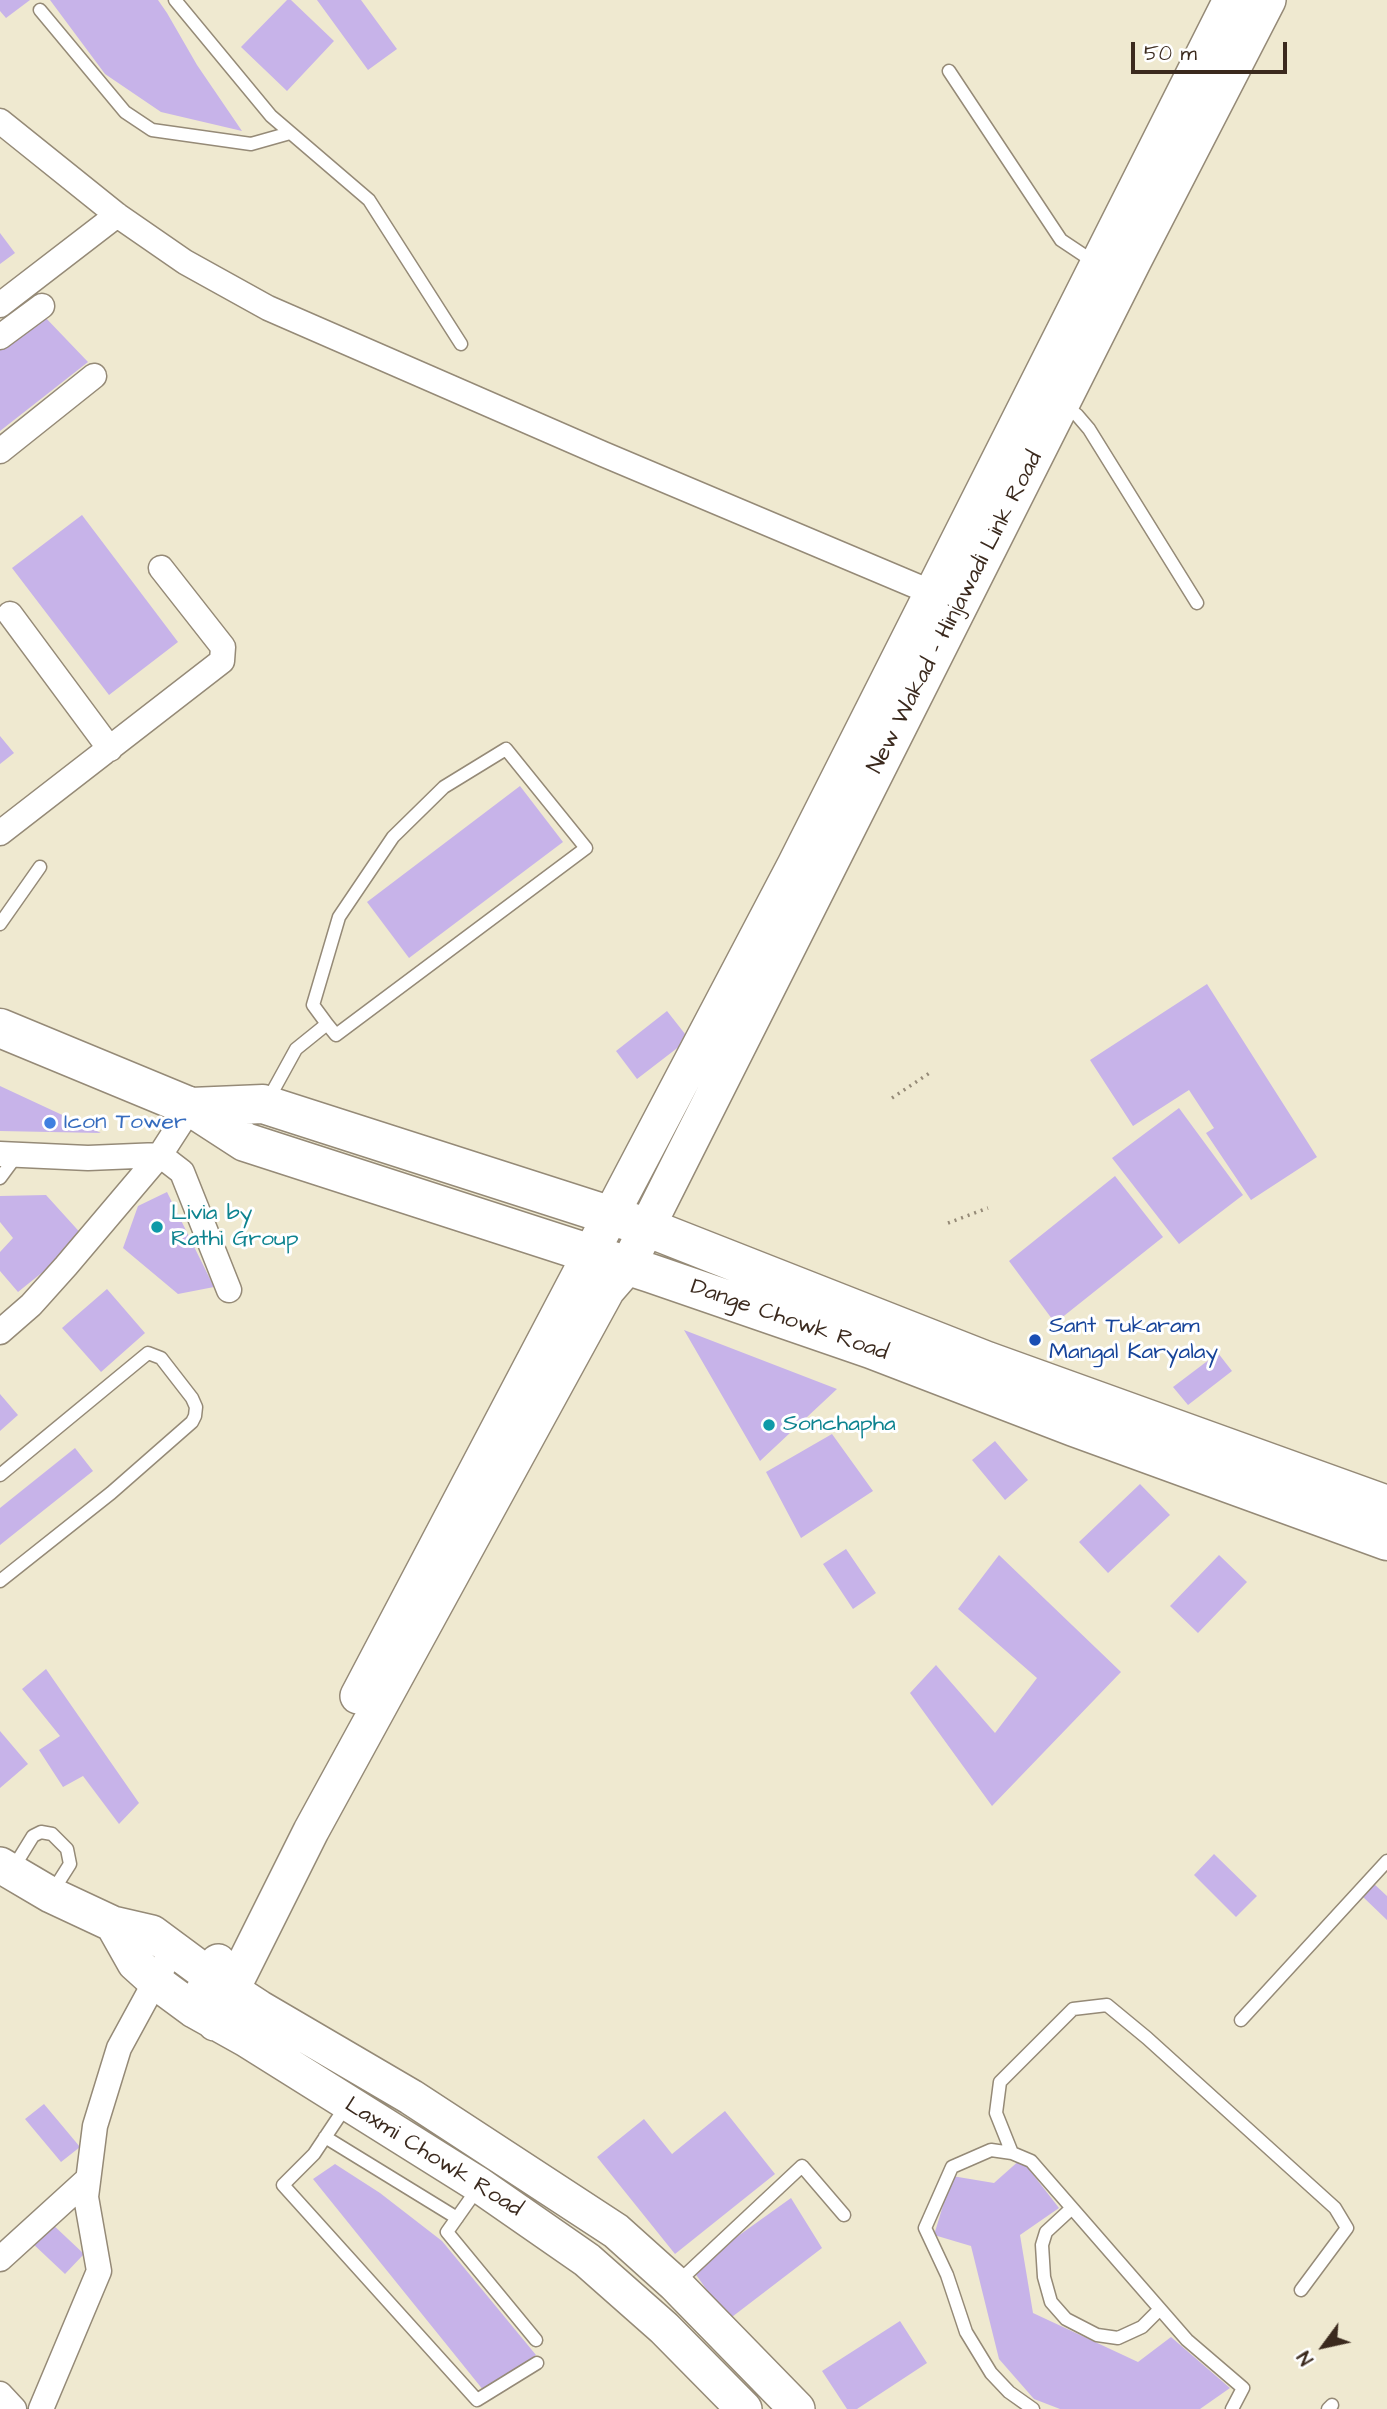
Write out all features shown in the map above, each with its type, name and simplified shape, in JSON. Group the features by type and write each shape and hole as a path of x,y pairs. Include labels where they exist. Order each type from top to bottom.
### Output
{"main road":[{"name":"New Wakad - Hinjawadi Link Road","path":"220,1983 311,1831 600,1302 627,1267 808,872 946,599 1097,264 1231,0"},
{"name":"New Wakad - Hinjawadi Link Road","path":"946,599 1062,404 1268,0"},
{"name":"New Wakad - Hinjawadi Link Road","path":"220,1983 610,1216 808,872"},
{"name":"Dange Chowk Road","path":"0,1028 191,1107 245,1142 871,1349 1062,1423 1387,1505"},
{"name":"Dange Chowk Road","path":"191,1107 263,1104 646,1227 988,1361 1238,1468 1387,1541"},
{"path":"6,1868 51,1895 113,1924"},
{"name":"Laxmi Chowk Road","path":"113,1924 152,1933 220,1983 411,2096 616,2231 675,2284 797,2409"},
{"name":"Laxmi Chowk Road","path":"113,1924 135,1963 156,1982 204,2016 246,2039 480,2185 587,2260 664,2328 744,2409"},
{"path":"204,2016 220,1983"}],"street":[{"path":"0,121 117,215 185,262 268,307 603,454 946,599"},
{"path":"0,305 117,215"},
{"path":"0,337 43,306"},
{"path":"0,451 94,376"},
{"path":"0,833 218,667 224,655 223,647 161,568"},
{"path":"10,614 110,749"},
{"path":"0,1332 31,1305 160,1155 191,1107"},
{"path":"9,1154 88,1158 160,1155 182,1172 229,1290"},
{"path":"41,2409 99,2271 86,2197 95,2126 119,2048 174,1947"},
{"path":"0,2259 88,2179"},
{"path":"0,2394 14,2409"}],"lane":[{"path":"175,0 271,117 369,200 461,344"},
{"path":"40,10 125,112 152,130 251,144 290,133"},
{"path":"950,71 1061,240 1097,264"},
{"path":"1062,404 1077,415 1089,429 1197,603"},
{"path":"506,750 586,848 336,1035 327,1024 313,1005 339,917 393,836 444,787 506,750"},
{"path":"0,924 40,867"},
{"path":"263,1104 296,1049 327,1024"},
{"path":"0,1178 9,1154"},
{"path":"0,1475 148,1353 161,1358 196,1407 195,1416 181,1431 111,1493 0,1581"},
{"path":"6,1868 33,1836 41,1832 52,1835 66,1849 70,1864 51,1895"},
{"path":"1241,2020 1387,1861"},
{"path":"1012,2153 996,2113 1000,2082 1073,2009 1107,2005 1157,2046 1335,2208 1347,2228 1301,2290"},
{"path":"347,2104 314,2154 283,2185 477,2400 537,2363"},
{"path":"325,2137 457,2218"},
{"path":"1032,2409 1009,2392 991,2373 966,2332 947,2275 925,2228 952,2167 991,2150 1012,2153 1031,2161 1187,2340 1243,2388 1232,2409"},
{"path":"675,2284 802,2166 844,2215"},
{"path":"480,2185 447,2232 536,2340"},
{"path":"1072,2208 1046,2232 1042,2245 1044,2277 1051,2302 1066,2319 1097,2335 1118,2338 1142,2327 1160,2309"}],"path":[{"path":"892,1098 932,1072"},
{"path":"948,1223 988,1208"}],"building":[{"path":"0,0 30,0 6,18 0,11"},
{"path":"50,0 158,0 197,65 242,131 161,112 105,74"},
{"path":"287,0 291,0 334,41 287,91 241,47"},
{"path":"317,0 361,0 397,49 368,70"},
{"path":"0,233 15,253 0,264"},
{"path":"43,315 88,362 0,431 0,348"},
{"path":"82,515 178,642 109,695 12,568"},
{"path":"0,736 14,753 0,764"},
{"path":"520,786 563,842 409,958 367,902"},
{"path":"1207,984 1317,1157 1251,1200 1206,1133 1214,1128 1189,1090 1133,1126 1090,1060"},
{"path":"667,1011 689,1039 637,1079 616,1051"},
{"path":"0,1086 101,1133 0,1131"},
{"path":"1179,1108 1243,1195 1179,1244 1112,1158"},
{"path":"1115,1176 1163,1237 1055,1323 1009,1261"},
{"name":"Livia by Rathi Group","path":"167,1192 214,1287 178,1294 123,1248 138,1206"},
{"path":"46,1195 85,1238 18,1292 0,1271 0,1252 13,1238 0,1222 0,1196"},
{"path":"107,1289 145,1333 101,1372 62,1328"},
{"name":"Sonchapha","path":"684,1330 837,1389 760,1461"},
{"path":"1218,1353 1232,1371 1188,1405 1173,1387"},
{"path":"0,1394 18,1415 0,1431"},
{"path":"832,1434 873,1491 801,1538 766,1472"},
{"path":"995,1441 1028,1480 1005,1500 972,1460"},
{"path":"75,1448 93,1471 0,1545 0,1508"},
{"path":"1140,1484 1170,1515 1108,1573 1079,1542"},
{"path":"846,1549 876,1593 853,1609 823,1564"},
{"path":"999,1555 1121,1672 992,1806 910,1693 936,1665 995,1733 1037,1678 958,1609"},
{"path":"1219,1555 1247,1582 1198,1633 1170,1606"},
{"path":"46,1669 139,1803 119,1824 83,1776 63,1787 39,1750 60,1736 22,1689"},
{"path":"0,1731 28,1764 0,1788"},
{"path":"1214,1854 1257,1896 1236,1917 1194,1875"},
{"path":"1373,1883 1387,1896 1387,1920 1362,1896"},
{"path":"44,2104 80,2147 61,2162 25,2119"},
{"path":"725,2111 775,2174 675,2254 597,2157 644,2119 672,2154"},
{"path":"1021,2159 1059,2208 1020,2235 1033,2313 1138,2362 1171,2337 1230,2388 1200,2409 1060,2409 1034,2399 999,2359 971,2246 934,2235 952,2176 994,2183"},
{"path":"335,2164 380,2193 442,2241 536,2355 484,2391 313,2179"},
{"path":"791,2198 822,2248 728,2320 692,2269"},
{"path":"50,2222 84,2254 65,2274 31,2242"},
{"path":"900,2321 927,2363 857,2409 847,2409 822,2371"}],"place":[{"name":"Icon Tower","path":"50,1123"},
{"name":"Livia by Rathi Group","path":"157,1227"},
{"name":"Sant Tukaram Mangal Karyalay","path":"1035,1340"},
{"name":"Sonchapha","path":"769,1425"}]}
